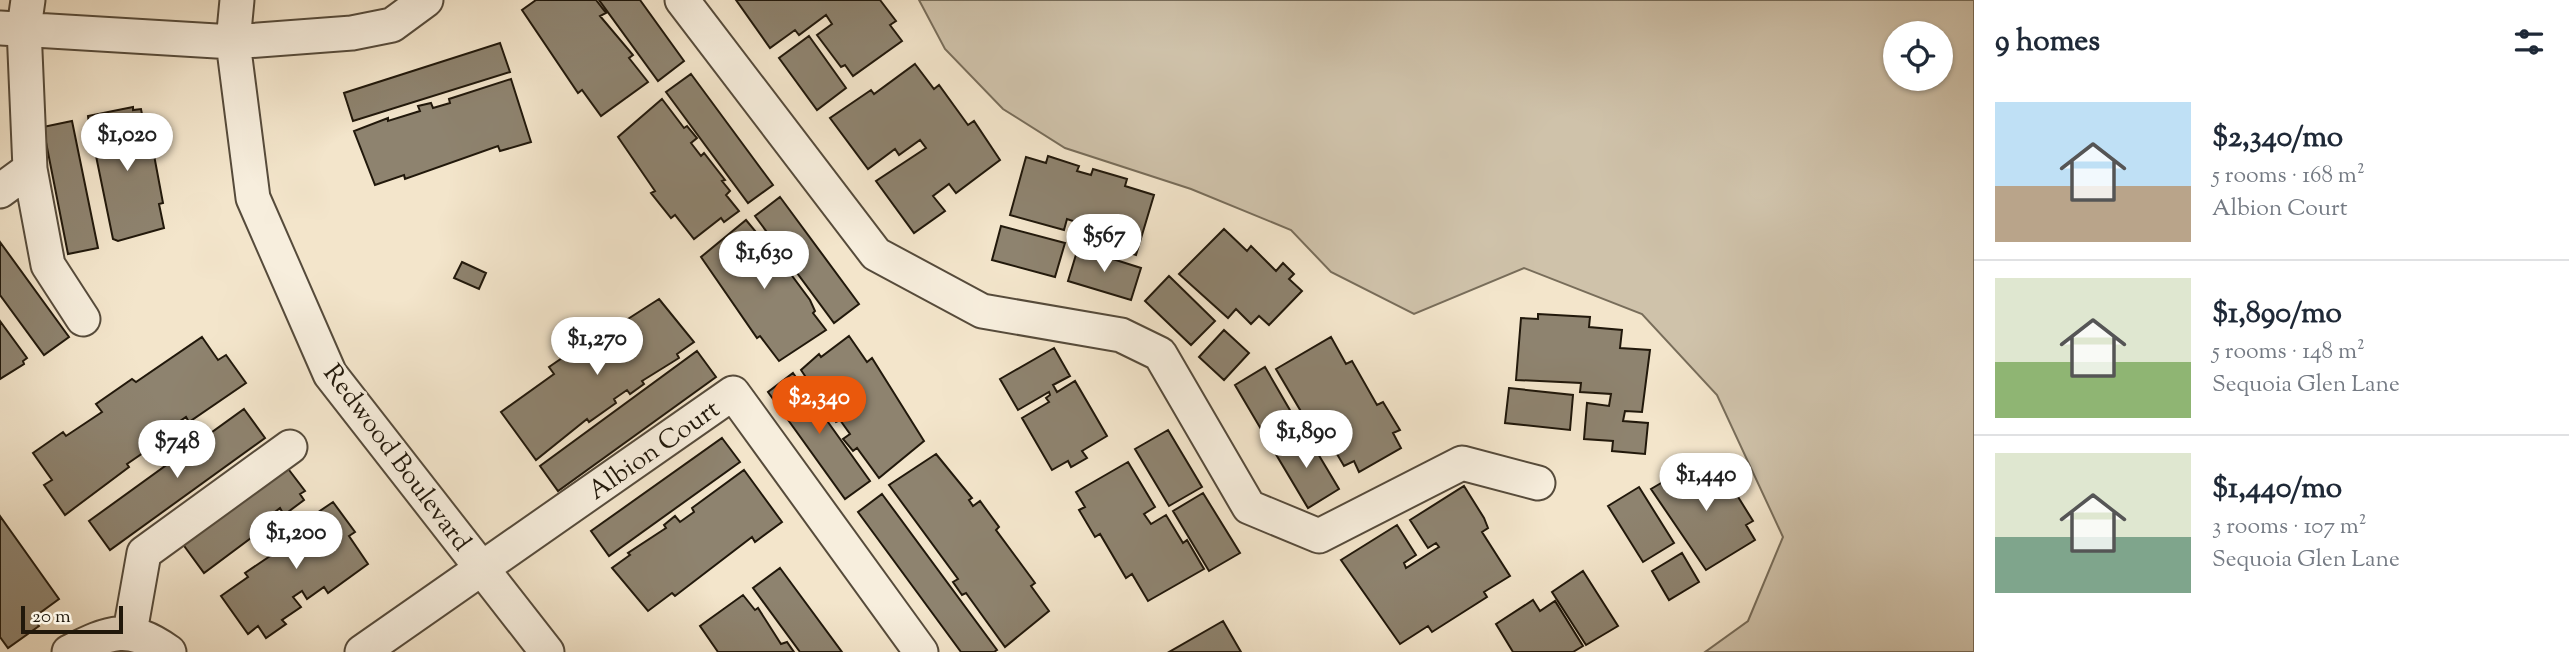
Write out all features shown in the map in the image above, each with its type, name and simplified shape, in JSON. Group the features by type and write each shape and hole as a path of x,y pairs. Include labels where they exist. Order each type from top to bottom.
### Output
{"street":[{"name":"Redwood Boulevard","path":"237,0 233,42 253,198 330,374 547,652"},
{"path":"83,319 48,265 30,169 17,19 233,42 352,33 392,25 426,0"},
{"path":"682,0 876,254 982,311 1121,335 1160,355 1249,507 1319,536 1462,463 1538,483"},
{"path":"0,191 30,169"},
{"name":"Albion Court","path":"483,569 733,393 921,652"},
{"path":"130,632 144,553 289,447"},
{"path":"362,652 483,569"},
{"path":"69,652 107,633 130,632 155,642 169,652"}],"shaded area":[{"path":"919,0 1974,0 1974,652 1705,652 1748,621 1783,537 1717,395 1642,314 1524,268 1414,314 1331,272 1291,230 1191,189 1065,148 1003,109 945,49"}],"building":[{"path":"536,0 596,0 606,13 600,16 633,55 629,58 648,82 601,116 582,90 578,93 522,10"},
{"path":"599,0 640,0 684,61 658,81"},
{"path":"736,0 880,0 896,21 890,25 902,41 853,76 845,65 841,67 817,35 832,24 826,15 799,35 795,30 770,48"},
{"path":"809,36 846,88 817,110 779,58"},
{"path":"500,43 510,72 353,121 344,93"},
{"path":"915,64 934,89 939,85 968,125 974,121 1000,160 956,193 949,184 933,196 945,211 914,233 876,181 926,148 920,140 899,155 895,149 868,169 830,118 871,90 874,94"},
{"path":"691,74 773,185 748,203 666,92"},
{"path":"511,79 531,142 500,151 498,146 405,179 404,175 375,185 354,131 388,118 388,121 420,111 418,106 431,103 433,108 450,103 449,99"},
{"path":"662,99 684,128 687,126 697,138 691,143 701,156 704,153 725,180 722,181 730,191 726,195 739,211 724,222 721,218 694,239 675,215 671,218 651,193 655,191 618,137"},
{"path":"133,107 133,110 141,109 147,140 151,139 163,203 159,204 164,228 118,241 113,239 95,151 92,151 88,116"},
{"path":"72,121 98,248 68,254 43,127"},
{"path":"1048,156 1079,166 1077,171 1091,175 1093,169 1127,179 1125,186 1154,195 1136,255 1075,235 1079,223 1067,219 1064,230 1010,215 1026,157 1046,163"},
{"path":"780,197 859,304 834,323 755,216"},
{"path":"746,220 770,249 774,246 793,271 790,273 810,300 815,311 813,313 826,330 779,361 760,336 757,338 701,257"},
{"path":"1001,226 1065,243 1055,277 992,260"},
{"path":"1224,229 1247,251 1251,246 1276,271 1283,263 1294,274 1289,279 1302,291 1269,325 1259,316 1251,324 1236,309 1228,318 1179,274"},
{"path":"0,242 69,337 44,355 0,295"},
{"path":"1078,248 1141,268 1131,300 1068,281"},
{"path":"462,262 486,273 479,289 454,278"},
{"path":"1169,276 1215,321 1191,345 1145,301"},
{"path":"659,299 694,342 677,354 679,358 642,381 644,384 630,394 627,390 614,399 616,403 589,422 587,419 536,460 501,412 554,374 549,367 603,330 606,333"},
{"path":"1538,314 1590,317 1589,327 1622,330 1620,348 1650,350 1642,412 1625,411 1623,421 1648,423 1645,454 1612,451 1613,441 1584,439 1587,403 1609,406 1611,394 1580,392 1581,383 1516,380 1521,318 1538,319"},
{"path":"0,321 27,358 23,361 24,364 0,379"},
{"path":"1224,330 1249,353 1224,380 1199,357"},
{"path":"849,336 867,362 872,358 924,441 879,478 857,448 853,451 843,439 850,434 840,420 836,422 801,370 819,354 821,357"},
{"path":"202,337 218,360 226,355 246,383 189,422 186,417 153,440 156,444 65,515 44,485 52,480 33,453 63,432 66,436 102,412 96,404 132,379 136,382"},
{"path":"1331,337 1346,364 1352,361 1377,405 1383,402 1400,430 1393,433 1401,448 1359,472 1354,461 1344,466 1317,420 1309,425 1276,369"},
{"path":"1054,348 1070,376 1053,385 1057,392 1075,381 1107,436 1082,451 1087,458 1071,467 1068,461 1052,470 1022,418 1049,402 1046,398 1050,395 1049,392 1018,410 1000,379"},
{"path":"697,351 716,377 558,491 540,466"},
{"path":"1265,367 1298,424 1268,441 1235,385"},
{"path":"793,373 870,481 845,499 768,392"},
{"path":"1509,388 1573,395 1570,430 1505,423"},
{"path":"244,409 265,438 110,550 89,521"},
{"path":"1168,430 1202,487 1169,506 1135,449"},
{"path":"1305,432 1339,489 1308,508 1274,451"},
{"path":"722,438 740,462 609,556 591,531"},
{"path":"936,454 972,498 969,500 973,506 980,501 999,527 996,530 1035,583 1031,586 1049,611 1005,647 966,593 962,595 953,582 958,579 889,485"},
{"path":"1705,457 1721,484 1727,479 1753,521 1746,525 1755,540 1706,570 1651,489"},
{"path":"1128,462 1155,507 1144,514 1151,524 1166,515 1183,543 1187,540 1204,569 1148,601 1132,574 1126,578 1100,534 1095,537 1079,510 1085,507 1076,492"},
{"path":"286,466 305,491 300,494 304,500 284,515 280,508 275,512 279,517 258,533 254,528 251,530 255,535 204,573 182,543"},
{"path":"744,470 782,522 755,542 752,537 675,596 672,593 648,611 612,568 630,555 628,553 666,528 664,525 675,516 680,522 694,512 692,508"},
{"path":"1464,486 1488,528 1482,532 1510,576 1484,592 1487,597 1432,632 1428,626 1400,644 1341,560 1397,525 1416,555 1404,563 1406,568 1439,547 1436,543 1428,548 1410,520"},
{"path":"1639,487 1674,543 1643,562 1608,506"},
{"path":"1203,493 1240,553 1209,571 1173,511"},
{"path":"882,494 997,650 961,652 858,512"},
{"path":"333,502 355,532 349,536 368,564 328,593 324,587 307,599 302,591 293,597 301,607 282,620 286,624 266,638 258,626 248,634 221,596 248,577 245,573 273,554 269,550 288,537 286,534"},
{"path":"0,516 59,599 33,618 39,626 8,648 0,637"},
{"path":"1682,553 1699,582 1669,600 1652,571"},
{"path":"780,568 842,652 800,652 753,588"},
{"path":"1583,571 1618,626 1586,645 1552,592"},
{"path":"743,595 755,610 758,608 781,644 787,642 794,652 718,652 700,626"},
{"path":"1533,600 1540,611 1555,601 1583,646 1573,652 1513,652 1496,624"},
{"path":"1223,621 1241,652 1169,652"}]}
